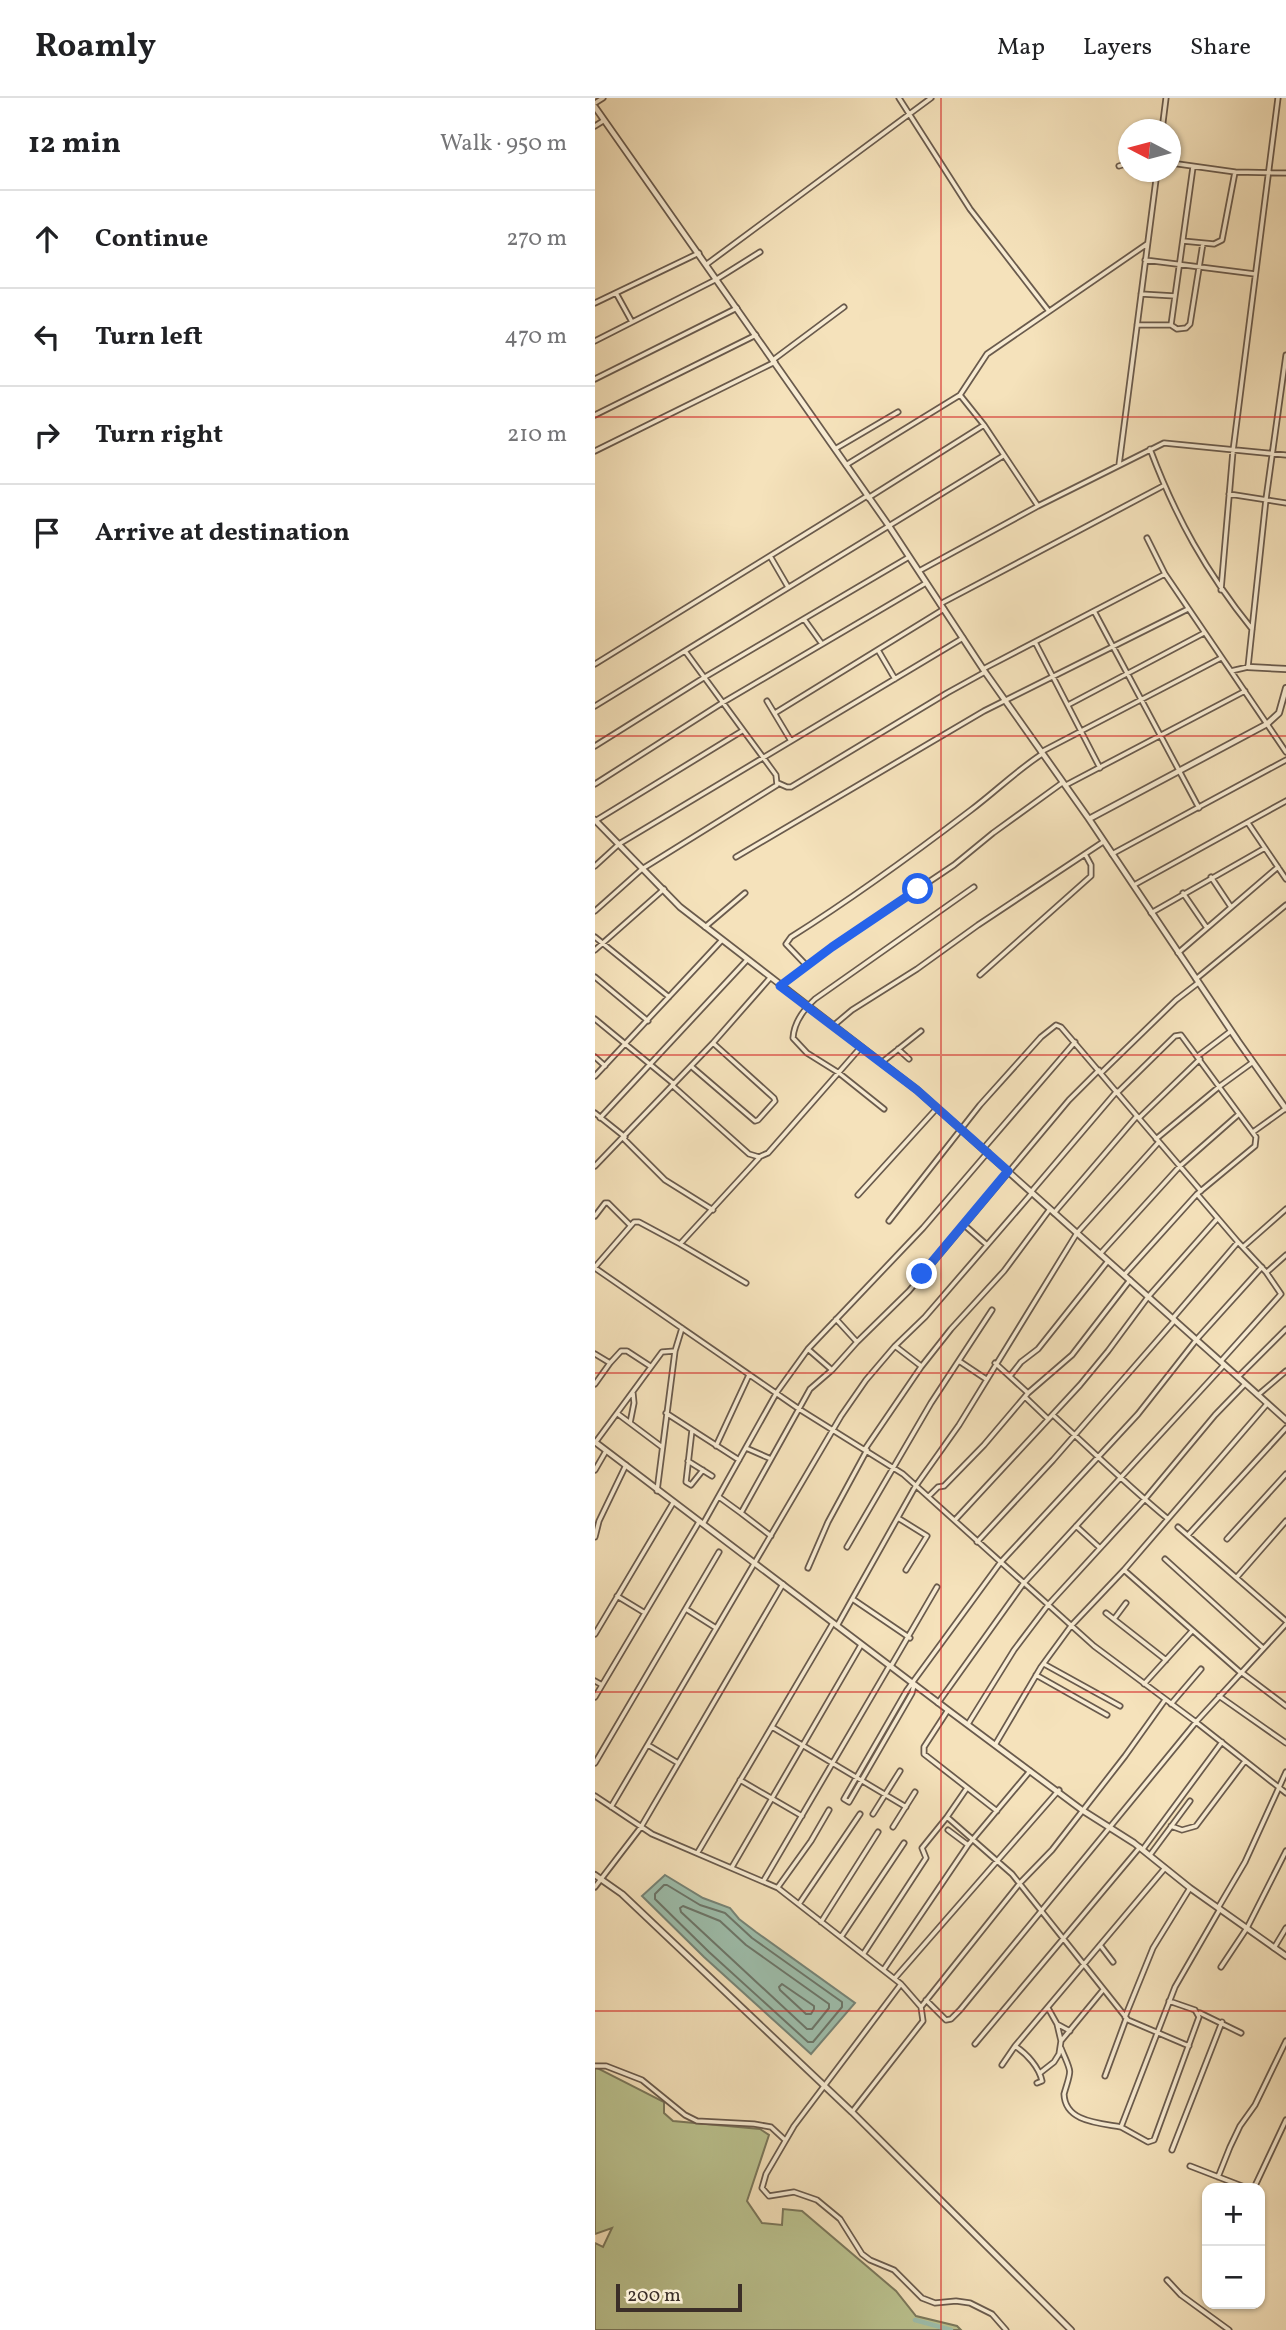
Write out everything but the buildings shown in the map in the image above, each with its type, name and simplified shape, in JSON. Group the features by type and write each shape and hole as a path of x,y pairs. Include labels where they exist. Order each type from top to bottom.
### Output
{"street":[{"path":"603,98 595,105 603,121 699,253 889,526 984,670 1286,1109 1253,1132"},
{"path":"899,98 970,209 1048,310"},
{"path":"706,264 931,98"},
{"path":"1163,119 1166,98"},
{"path":"1221,590 1228,494 1278,98"},
{"path":"595,125 603,121"},
{"path":"1181,165 1235,172 1286,173"},
{"path":"1171,326 1193,167"},
{"path":"1183,241 1214,244 1222,240 1235,172"},
{"path":"1119,465 1156,182"},
{"path":"1137,325 1171,326 1177,329 1186,328 1190,324 1203,243"},
{"path":"846,465 960,395 987,354 1147,244"},
{"path":"595,303 699,253"},
{"path":"595,341 717,279 760,253"},
{"path":"1145,261 1255,274"},
{"path":"616,293 632,322"},
{"path":"1140,294 1175,296"},
{"path":"595,451 774,361 844,307"},
{"path":"595,379 737,308"},
{"path":"595,415 756,335"},
{"path":"1248,667 1266,499 1286,355"},
{"path":"960,395 984,425 1038,506"},
{"path":"835,449 898,412"},
{"path":"595,664 984,425"},
{"path":"919,571 1038,506 1164,443 1286,455"},
{"path":"1150,449 1163,486 1199,557 1252,629"},
{"path":"595,706 1003,456"},
{"path":"775,713 942,607 1163,486"},
{"path":"1228,494 1286,503"},
{"path":"1147,538 1165,574 1286,752"},
{"path":"770,555 788,587"},
{"path":"595,746 705,677 909,557"},
{"path":"685,651 776,775 778,783 786,788 984,670 1165,574"},
{"path":"595,784 722,703 926,583"},
{"path":"736,857 984,711 1188,608"},
{"path":"1094,611 1199,808"},
{"path":"804,619 822,644"},
{"path":"1068,705 1204,633"},
{"path":"595,866 619,844 963,638"},
{"path":"1035,642 1100,768"},
{"path":"878,650 895,679"},
{"path":"807,966 786,944 791,937 899,864 1042,753 1221,658"},
{"path":"1231,671 1248,667 1286,669"},
{"path":"1089,819 1267,724 1279,713 1286,688"},
{"path":"780,986 1063,785 1245,691"},
{"path":"767,701 791,741"},
{"path":"743,731 595,821 680,907 938,1107 1286,1420"},
{"path":"1112,855 1286,760"},
{"path":"595,911 642,869 773,789 778,783"},
{"path":"1132,886 1286,801"},
{"path":"1248,822 1286,880"},
{"path":"833,1026 852,1010 1103,842"},
{"path":"1151,913 1265,848"},
{"path":"980,975 1091,876 1091,865 1085,854"},
{"path":"1178,953 1277,867"},
{"path":"1211,877 1231,907"},
{"path":"884,1109 839,1073 807,1053 793,1038 793,1027 807,1006 838,981 894,945 974,887"},
{"path":"595,950 664,889"},
{"path":"705,926 745,893"},
{"path":"1183,893 1207,928"},
{"path":"741,1513 815,1383 832,1370 909,1291 1082,1085 1286,905"},
{"path":"595,937 670,997"},
{"path":"595,1076 722,940"},
{"path":"600,1118 747,960"},
{"path":"595,977 648,1021"},
{"path":"595,1166 674,1085 770,978"},
{"path":"595,1019 674,1085 749,1154 759,1157"},
{"path":"889,1221 961,1129 1041,1037 1056,1025 1075,1042 1118,1092 1180,1166 1217,1219 1284,1294 1123,1477 1023,1584 938,1703"},
{"path":"881,1063 921,1031"},
{"path":"808,1568 828,1522 866,1449 921,1367 1052,1211 1138,1117 1231,1031"},
{"path":"611,1807 754,1562 866,1380 925,1317 1118,1092 1175,1036 1183,1036 1257,1139 1255,1146 1199,1192 1124,1275"},
{"path":"595,1697 719,1497 777,1392 808,1349 923,1228 1075,1042"},
{"path":"691,1066 755,1121 758,1120 775,1101 774,1098 713,1043"},
{"path":"680,1244 759,1157 768,1153 861,1047"},
{"path":"898,1049 909,1059"},
{"path":"595,1057 605,1066"},
{"path":"698,1852 835,1625 854,1600 915,1487 959,1425 1077,1233 1157,1141 1220,1086 1253,1062"},
{"path":"858,1195 938,1107"},
{"path":"595,1113 665,1180 713,1210"},
{"path":"1100,1254 1180,1166 1239,1113"},
{"path":"595,1216 605,1203 608,1203 630,1225"},
{"path":"1243,1247 1286,1209"},
{"path":"955,1520 1108,1351 1148,1297 1217,1219"},
{"path":"746,1283 639,1222 630,1225 595,1268 799,1409 866,1449 906,1477 1071,1626 1143,1685 1196,1722 1286,1793"},
{"path":"963,1224 987,1245"},
{"path":"977,1542 1075,1435 1238,1242"},
{"path":"1266,1272 1286,1255"},
{"path":"1010,1376 1021,1362 1038,1349 1108,1261"},
{"path":"859,1779 844,1799 849,1802 907,1690 1000,1563 1137,1414 1197,1339 1262,1267"},
{"path":"929,1496 938,1487 944,1486 1027,1395 1072,1355 1130,1280"},
{"path":"847,1547 992,1310"},
{"path":"835,1319 857,1342"},
{"path":"657,1491 675,1351 682,1328"},
{"path":"1238,1377 1286,1329"},
{"path":"895,1346 921,1367"},
{"path":"808,1349 832,1370"},
{"path":"595,1384 621,1350 651,1366"},
{"path":"675,1351 661,1352 595,1442 938,1703 1286,1956"},
{"path":"595,1354 610,1363"},
{"path":"959,1360 986,1379"},
{"path":"995,1363 1050,1416 1168,1518"},
{"path":"1258,1395 1286,1371"},
{"path":"716,1446 749,1374"},
{"path":"968,1724 1014,1650 1048,1605 1245,1384"},
{"path":"630,1423 633,1393"},
{"path":"995,1745 1036,1675 1071,1626 1124,1570 1267,1404"},
{"path":"666,1413 739,1460"},
{"path":"617,1414 662,1447"},
{"path":"1188,1535 1286,1428"},
{"path":"691,1430 686,1482 694,1484 703,1470"},
{"path":"746,1448 771,1459"},
{"path":"595,1470 606,1451"},
{"path":"688,1461 712,1476"},
{"path":"595,1537 597,1520 626,1465"},
{"path":"1227,1539 1286,1474"},
{"path":"719,1497 771,1535"},
{"path":"595,1634 673,1503"},
{"path":"898,1518 927,1536 907,1570"},
{"path":"1237,1577 1286,1521"},
{"path":"1076,1525 1100,1548"},
{"path":"926,2000 946,2020 951,2019 1196,1722 1286,1622 1178,1527"},
{"path":"595,1763 719,1552"},
{"path":"1165,1559 1263,1648"},
{"path":"1124,1570 1241,1672 1286,1705"},
{"path":"595,1887 641,1827 783,1584"},
{"path":"764,1880 910,1638 937,1587"},
{"path":"617,1596 645,1613"},
{"path":"854,1600 910,1638"},
{"path":"1114,1619 1126,1603"},
{"path":"686,1609 716,1628"},
{"path":"1106,1613 1166,1660"},
{"path":"1143,1685 1192,1631"},
{"path":"732,1867 861,1644"},
{"path":"1044,1664 1120,1706"},
{"path":"1171,1704 1201,1669"},
{"path":"1036,1675 1107,1716"},
{"path":"595,1681 602,1685"},
{"path":"1219,1696 1286,1743"},
{"path":"921,2007 1020,1883 1052,1850 1165,1700"},
{"path":"948,1710 923,1752 997,1811"},
{"path":"772,1727 906,1807"},
{"path":"975,2044 1062,1938 1141,1848 1222,1742"},
{"path":"647,1745 678,1763"},
{"path":"1171,1826 1182,1830 1196,1826 1245,1761"},
{"path":"873,1815 900,1771"},
{"path":"884,1969 968,1845 1030,1771"},
{"path":"1121,2127 1181,1976 1245,1862 1286,1772"},
{"path":"740,1780 802,1816"},
{"path":"864,1953 926,1858 922,1848 967,1788"},
{"path":"895,1978 1059,1790"},
{"path":"893,1827 915,1792"},
{"path":"595,1796 641,1827 778,1888 895,1978 921,2007 923,2021 852,2112"},
{"path":"1150,1855 1190,1801"},
{"path":"778,1888 829,1810"},
{"path":"799,1904 860,1814"},
{"path":"947,1817 1020,1883 1126,2018 1189,2046"},
{"path":"948,1830 968,1845"},
{"path":"821,1922 878,1832"},
{"path":"841,1937 904,1843"},
{"path":"1221,1967 1247,1928 1286,1851"},
{"path":"1002,2065 1165,1868"},
{"path":"595,1875 629,1901 852,2112 1071,2330"},
{"path":"1105,2076 1153,1948 1190,1888"},
{"path":"1274,1948 1286,1928"},
{"path":"1100,1945 1113,1962"},
{"path":"901,1984 785,2140 766,2174 762,2188 769,2196 794,2192 817,2200 840,2219 862,2254 894,2270 922,2298 935,2303 970,2303 992,2314 1006,2330"},
{"path":"1062,2041 1103,1990"},
{"path":"1170,2001 1222,2022 1241,2033"},
{"path":"1040,2073 1054,2062 1062,2041 1048,2008"},
{"path":"1061,2048 1071,2070 1064,2094 1069,2109 1082,2119 1121,2127 1148,2143 1154,2140 1199,2019 1198,2012"},
{"path":"1172,2150 1222,2022"},
{"path":"1057,2024 1070,2031"},
{"path":"1218,2177 1240,2126 1255,2105 1286,2041"},
{"path":"1015,2046 1028,2056 1040,2073 1042,2081 1037,2083"},
{"path":"595,2066 606,2066 642,2080 697,2122 771,2127 785,2140"},
{"path":"1256,2183 1286,2120"},
{"path":"1190,2166 1234,2183"},
{"path":"1167,2280 1181,2295 1229,2330"}],"green space":[{"path":"595,2067 664,2102 664,2113 673,2121 760,2129 769,2135 747,2201 762,2223 782,2225 783,2209 802,2211 896,2291 916,2316 957,2326 961,2330 595,2330 595,2243 603,2247 612,2228 595,2234"}],"water":[{"path":"665,1875 703,1898 730,1908 756,1932 855,2003 811,2054 704,1957 642,1896"}],"waterway":[{"path":"915,2320 951,2330"}],"route":[{"path":"918,889 780,986 917,1090 1008,1171 922,1274"}]}
